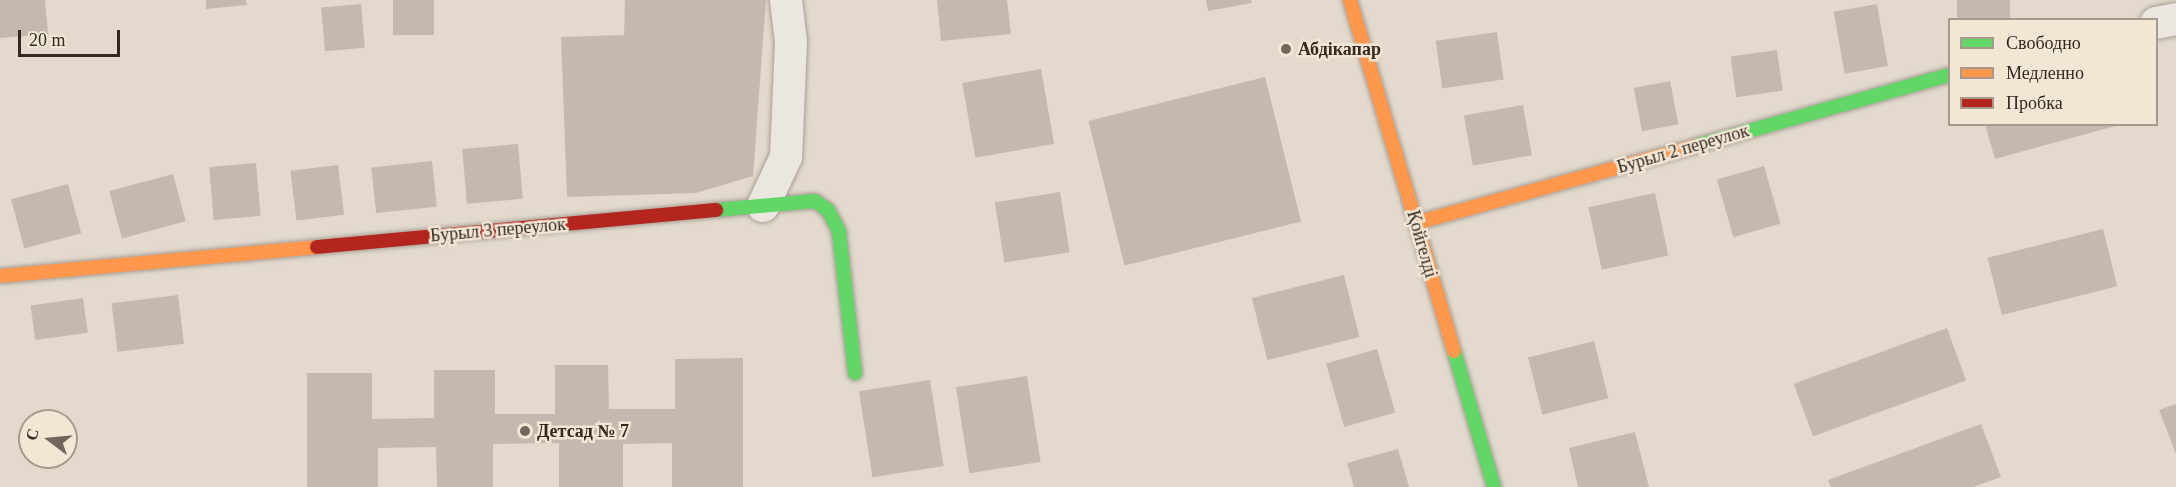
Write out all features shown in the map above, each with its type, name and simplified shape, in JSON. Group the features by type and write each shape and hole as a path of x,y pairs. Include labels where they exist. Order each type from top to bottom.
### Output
{"street":[{"path":"763,206 786,157 792,42 786,0"},
{"name":"Қойгелді","path":"1350,0 1494,487"},
{"path":"2158,23 2176,19"},
{"name":"Бурыл 2 переулок","path":"1416,224 1948,76"},
{"name":"Бурыл 3 переулок","path":"0,276 815,201 828,210 839,232 855,373"}],"building":[{"path":"0,0 45,0 48,34 0,38"},
{"path":"206,0 246,0 247,5 206,9"},
{"path":"393,0 434,0 434,35 393,35"},
{"path":"625,0 766,0 753,176 696,193 567,197 561,37 624,35"},
{"path":"937,0 1007,0 1011,34 941,41"},
{"path":"1206,0 1251,0 1252,3 1208,11"},
{"path":"1957,0 2010,0 2010,18 1957,18"},
{"path":"361,4 365,48 325,51 321,7"},
{"path":"1877,4 1888,66 1845,74 1834,12"},
{"path":"1497,32 1504,80 1442,88 1436,41"},
{"path":"1777,50 1783,91 1736,97 1730,57"},
{"path":"1041,69 1054,144 975,158 962,83"},
{"path":"1265,77 1301,222 1124,266 1088,121"},
{"path":"1670,81 1678,124 1642,131 1634,88"},
{"path":"1523,105 1532,155 1473,166 1464,115"},
{"path":"1986,126 2115,126 1995,159"},
{"path":"518,144 523,199 467,204 462,149"},
{"path":"432,161 437,207 376,213 371,167"},
{"path":"256,163 261,216 214,220 209,167"},
{"path":"338,165 344,215 296,220 290,171"},
{"path":"1764,166 1781,224 1733,237 1717,180"},
{"path":"173,174 186,221 122,238 109,191"},
{"path":"68,184 81,233 24,249 11,199"},
{"path":"1060,192 1070,252 1004,263 995,202"},
{"path":"1655,193 1668,256 1602,270 1588,207"},
{"path":"2103,229 2117,286 2002,315 1988,258"},
{"path":"1344,275 1359,337 1267,360 1252,298"},
{"path":"178,295 184,344 117,352 111,303"},
{"path":"83,298 88,333 35,340 31,305"},
{"path":"1947,328 1966,381 1813,436 1794,384"},
{"path":"1594,341 1608,398 1542,415 1528,357"},
{"path":"1377,349 1395,412 1344,427 1326,364"},
{"name":"Детсад № 7","path":"743,358 743,487 672,487 672,443 623,444 623,487 559,487 559,443 493,444 493,487 437,487 436,447 378,448 378,487 307,487 307,373 372,373 372,419 434,418 434,370 495,370 495,414 555,414 555,365 608,365 609,409 675,409 675,359"},
{"path":"1027,376 1041,462 969,473 956,387"},
{"path":"930,380 944,466 872,477 859,391"},
{"path":"2176,404 2176,454 2159,410"},
{"path":"1981,424 2001,477 1973,487 1831,487 1828,480"},
{"path":"1635,432 1649,487 1578,487 1569,448"},
{"path":"1398,449 1409,487 1354,487 1347,463"}],"traffic: fast":[{"path":"1695,146 1948,76"},
{"path":"716,210 815,201 828,210 839,232 855,373"},
{"path":"1454,351 1494,487"}],"traffic: slow":[{"path":"1350,0 1454,351"},
{"path":"1416,223 1695,146"},
{"path":"0,276 317,247"}],"traffic: jam":[{"path":"317,247 716,210"}],"place":[{"name":"Абдiкапар","path":"1286,49"},
{"name":"Детсад № 7","path":"525,431"}]}
